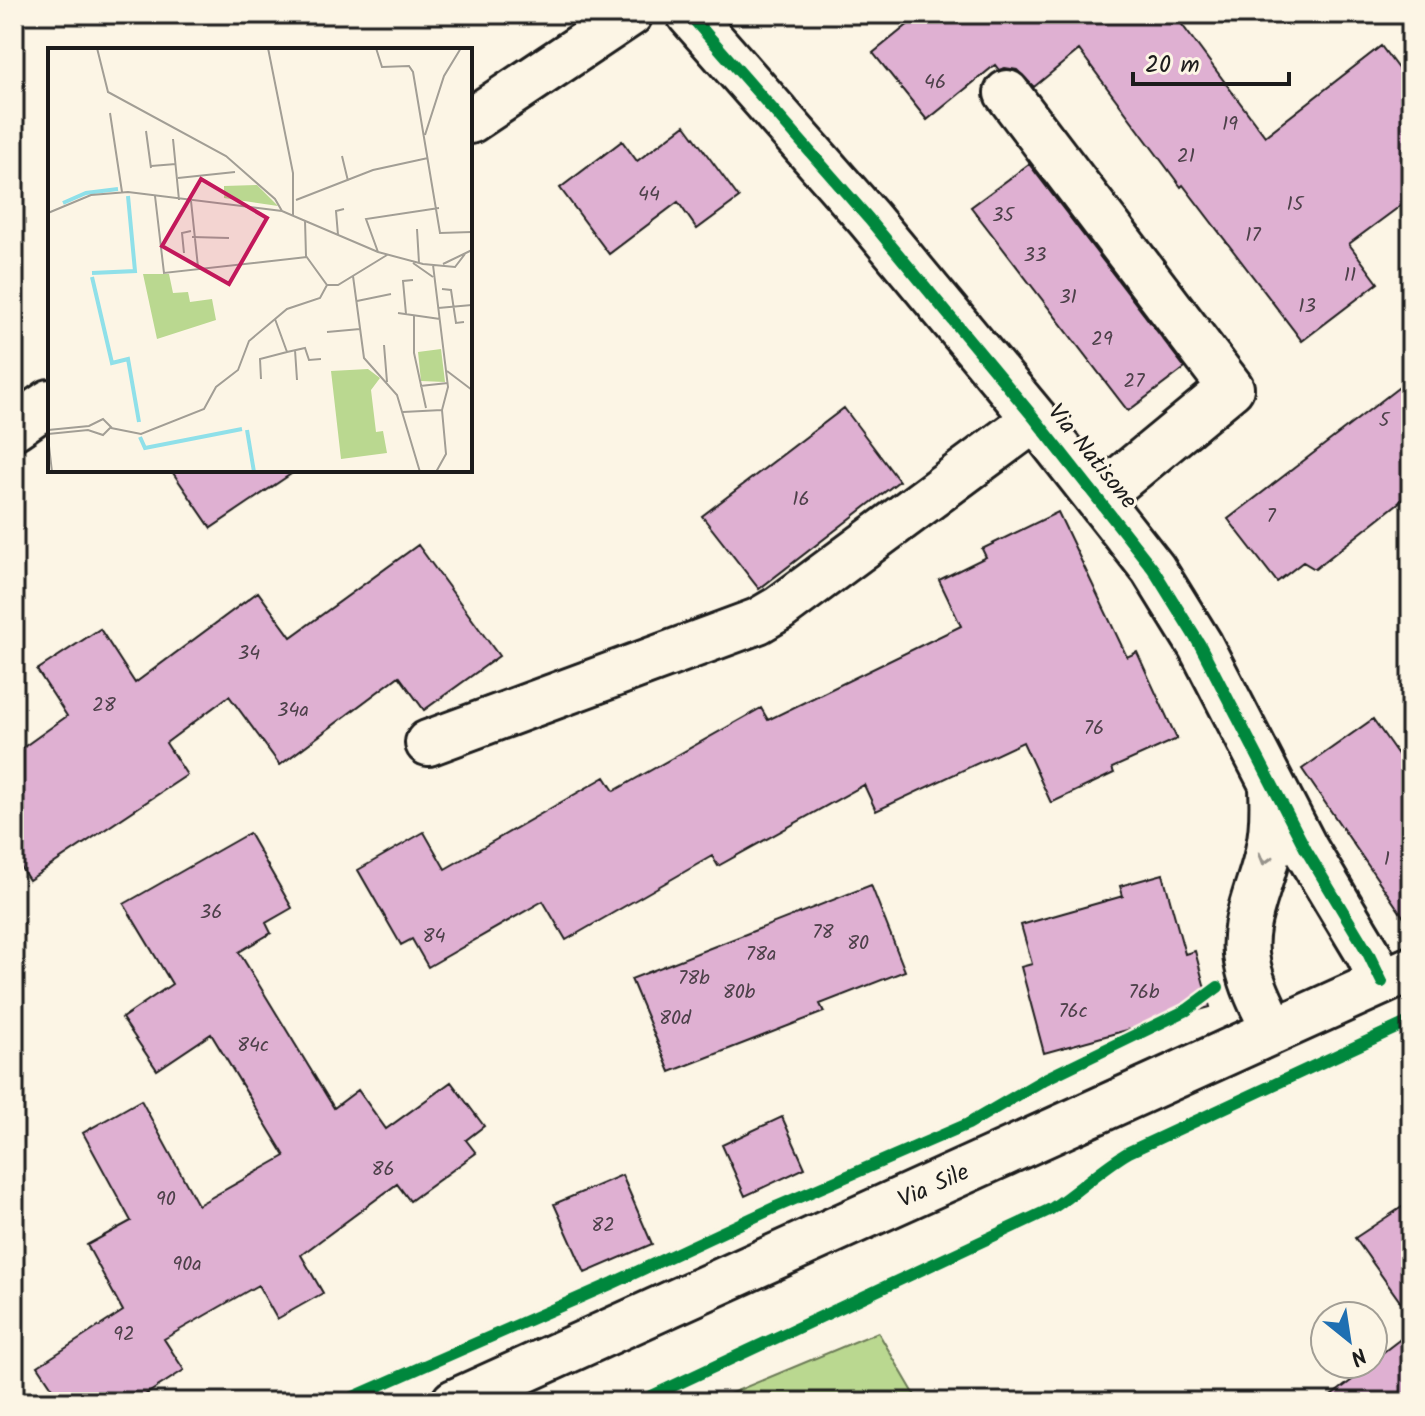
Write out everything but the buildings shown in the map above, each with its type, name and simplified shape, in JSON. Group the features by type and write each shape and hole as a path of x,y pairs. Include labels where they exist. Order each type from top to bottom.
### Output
{"street":[{"path":"472,120 630,14"},
{"name":"Via Natisone","path":"689,14 869,219 1099,497 1173,599 1229,697 1306,850 1364,946 1396,976"},
{"name":"Via Natisone","path":"1007,93 1231,388 1099,497"},
{"path":"14,427 48,403"},
{"path":"428,743 758,621 780,608 1035,419"},
{"name":"Via Natisone","path":"1272,782 1272,826 1268,852 1251,908 1246,953 1256,991 1274,1030"},
{"name":"Via Sile","path":"454,1402 1396,976"}],"green space":[{"path":"878,1332 919,1402 710,1402"}],"cycle path":[{"path":"689,14 869,219 1035,419 1153,569 1200,645 1306,850 1382,982"},
{"path":"342,1402 968,1124 1045,1079 1187,1010 1218,987"},
{"path":"639,1402 1051,1209 1129,1152 1411,1021"}]}
